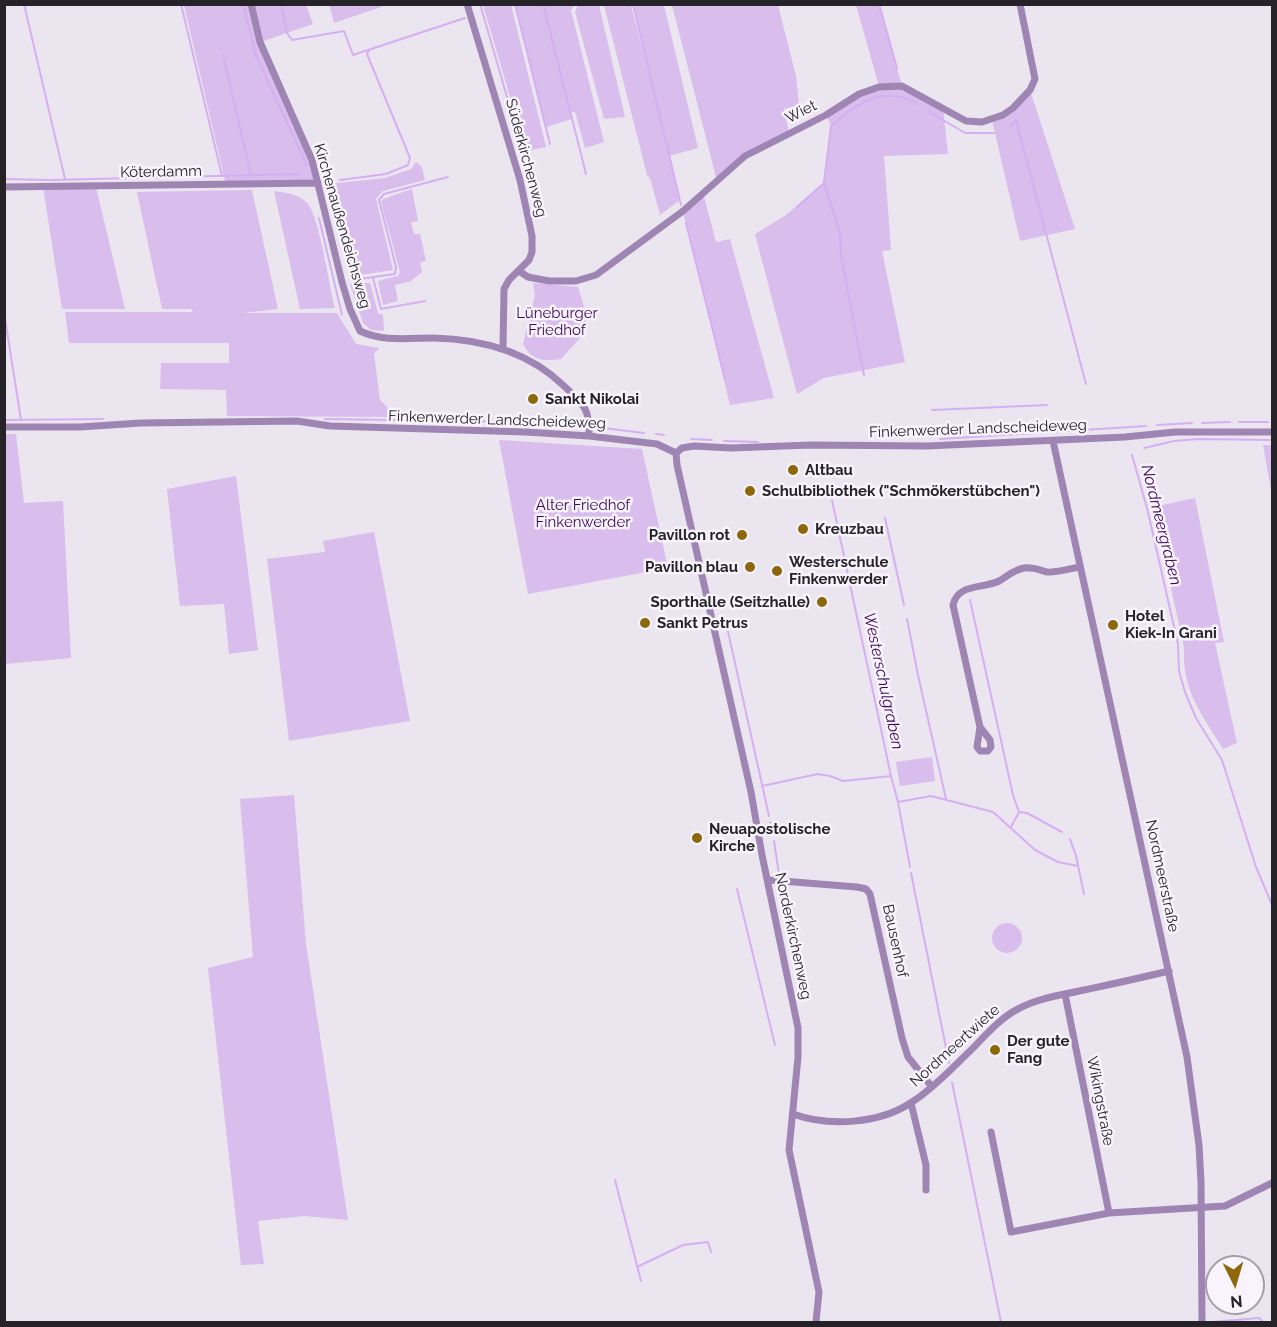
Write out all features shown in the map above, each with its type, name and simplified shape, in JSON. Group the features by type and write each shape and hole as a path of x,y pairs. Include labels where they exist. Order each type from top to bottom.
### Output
{"street":[{"name":"Kirchenaußendeichsweg","path":"251,4 260,42 312,160 342,282 350,309 360,331 380,338 446,339 503,348 525,356 549,372 584,405 590,420 589,436"},
{"name":"Süderkirchenweg","path":"467,4 503,120 532,236 532,252 529,260 509,280 504,289 503,348"},
{"name":"Wiet","path":"519,271 528,277 549,281 576,280 596,275 683,211 745,156 826,115 859,94 879,87 902,86 966,121 982,122 1003,115 1022,100 1035,79 1020,4"},
{"name":"Köterdamm","path":"4,187 318,183"},
{"name":"Finkenwerder Landscheideweg","path":"4,427 297,421 330,426 589,436 657,444 676,453 682,448 694,446 731,448 811,445 927,446 1053,441 1174,432 1272,432"},
{"name":"Nordmeerstraße","path":"1053,441 1187,1057 1199,1145 1202,1208 1202,1323"},
{"name":"Norderkirchenweg","path":"676,453 741,748 798,1028 789,1150 819,1292 816,1323"},
{"path":"980,727 955,613 954,599 963,591 999,581 1011,572 1022,568 1035,568 1048,572 1079,567"},
{"name":"Bausenhof","path":"769,880 857,887 866,889 870,894 908,1057 933,1087"},
{"name":"Nordmeertwiete","path":"793,1114 807,1119 843,1121 878,1116 911,1103 933,1087 998,1023 1017,1009 1065,994 1169,971"},
{"name":"Wikingstraße","path":"1065,994 1109,1213"},
{"path":"911,1103 926,1165 926,1190"},
{"path":"991,1132 1011,1232 1109,1213 1225,1206 1272,1183"}],"green space":[{"path":"329,4 387,4 387,5 334,23"},
{"path":"184,5 306,5 313,24 261,42 312,160 318,183 226,185"},
{"path":"483,5 511,5 546,147 526,151"},
{"path":"515,5 574,5 571,10 604,142 585,148 575,112 570,112 572,119 546,127"},
{"path":"578,5 599,5 625,117 604,119 575,12"},
{"path":"604,5 631,5 652,85 633,5 664,5 698,148 669,156 680,200 660,215 650,178 647,175"},
{"path":"672,5 778,5 796,76 799,105 784,109 789,133 745,156 717,181"},
{"path":"856,5 879,5 902,86 943,108 948,154 884,156 891,250 882,251 905,362 824,378 797,394 755,234 786,215 823,183 831,126 826,115 879,86"},
{"path":"1030,90 1075,229 1020,241 992,120 1003,115"},
{"path":"416,162 422,167 425,180 383,191 376,199 393,270 354,276 329,184 385,178 411,169"},
{"path":"43,187 96,187 125,309 62,309"},
{"path":"412,189 418,221 411,222 414,234 420,234 426,261 420,262 422,272 411,281 395,285 398,301 383,305 378,281 398,276 400,272 381,202 383,199"},
{"path":"252,190 278,309 243,313 337,313 356,344 379,348 374,354 380,400 397,417 227,416 226,390 160,389 161,363 229,363 229,343 69,343 65,312 193,312 191,309 162,309 137,192"},
{"path":"274,191 301,198 312,211 335,308 300,309"},
{"path":"703,193 716,242 730,239 774,398 730,405 683,211"},
{"path":"370,283 378,313 383,315 384,331 371,330 363,323 350,284"},
{"name":"Lüneburger Friedhof","path":"533,283 578,287 586,313 587,330 561,359 539,359 531,354 523,344 535,295"},
{"path":"4,434 16,434 24,503 63,501 71,658 5,664"},
{"name":"Alter Friedhof Finkenwerder","path":"499,440 642,449 668,568 528,594"},
{"path":"1263,445 1272,445 1272,496"},
{"path":"236,476 258,650 229,654 224,604 180,606 167,489"},
{"path":"1195,498 1224,642 1215,643 1237,743 1223,749 1200,713 1186,676 1184,647 1153,507"},
{"path":"374,532 410,721 289,741 267,559 325,552 323,541"},
{"path":"932,757 935,781 900,786 896,762"},
{"path":"294,795 306,944 348,1220 304,1216 258,1221 264,1264 241,1265 208,968 253,957 240,799"},
{"path":"1007,923 1018,927 1022,938 1018,949 1007,953 996,949 992,938 996,927"}],"waterway":[{"path":"24,4 65,179"},
{"path":"181,4 222,176"},
{"path":"243,4 256,56 307,165"},
{"path":"281,4 287,33 292,40 344,31 353,55 465,18"},
{"path":"480,4 512,114"},
{"path":"515,4 550,144"},
{"path":"543,4 586,174"},
{"path":"633,4 681,205"},
{"path":"879,4 897,68"},
{"path":"340,180 386,174 408,165 410,158 367,54 369,50"},
{"path":"223,55 251,175"},
{"path":"797,207 824,183 831,126 861,104 882,96 906,98 918,104"},
{"path":"928,111 965,133 994,133"},
{"path":"1010,127 1016,120 1086,384"},
{"path":"4,179 299,174"},
{"path":"334,212 352,280 395,274 396,267 379,200 384,194 448,177"},
{"path":"824,183 840,233 841,256 864,375"},
{"path":"319,218 342,315"},
{"path":"686,223 725,379"},
{"path":"373,278 381,309 425,301"},
{"path":"4,312 21,420"},
{"path":"932,410 1047,405"},
{"path":"4,420 103,419"},
{"path":"325,419 523,422 577,427"},
{"path":"1202,423 1230,422"},
{"path":"1239,422 1268,422"},
{"path":"1157,425 1192,423"},
{"path":"940,439 1146,426"},
{"path":"603,428 644,433"},
{"path":"656,434 664,435"},
{"path":"691,439 712,440"},
{"path":"1144,448 1174,441 1198,439 1272,440"},
{"path":"724,441 758,442"},
{"name":"Nordmeergraben","path":"1132,455 1147,508 1178,644 1179,671 1185,692 1196,718 1222,760 1256,867 1272,905"},
{"name":"Westerschulgraben","path":"832,500 910,867"},
{"path":"885,518 904,605"},
{"path":"970,600 1013,795 1019,812"},
{"path":"907,619 946,799"},
{"path":"727,627 769,816"},
{"path":"762,786 818,774 843,781 891,776"},
{"path":"898,802 931,796 993,812 1035,850 1058,862 1078,866"},
{"path":"1011,827 1019,812 1027,813 1062,832"},
{"path":"770,822 773,832"},
{"path":"1070,839 1084,894"},
{"path":"774,841 779,874"},
{"name":"Westerschulgraben","path":"911,873 949,1063"},
{"path":"737,889 775,1045"},
{"path":"781,889 797,973"},
{"path":"952,1082 1001,1322"},
{"path":"615,1180 641,1281"},
{"path":"637,1267 683,1245 708,1242 711,1252"},
{"path":"1212,1322 1259,1318 1263,1322"}],"place":[{"name":"Sankt Nikolai","path":"533,399"},
{"name":"Altbau","path":"793,470"},
{"name":"Schulbibliothek (\"Schmökerstübchen\")","path":"750,491"},
{"name":"Kreuzbau","path":"803,529"},
{"name":"Pavillon rot","path":"742,535"},
{"name":"Pavillon blau","path":"750,567"},
{"name":"Westerschule Finkenwerder","path":"777,571"},
{"name":"Sporthalle (Seitzhalle)","path":"822,602"},
{"name":"Sankt Petrus","path":"645,623"},
{"name":"Hotel Kiek-In Grani","path":"1113,625"},
{"name":"Neuapostolische Kirche","path":"697,838"},
{"name":"Der gute Fang","path":"995,1050"}]}
